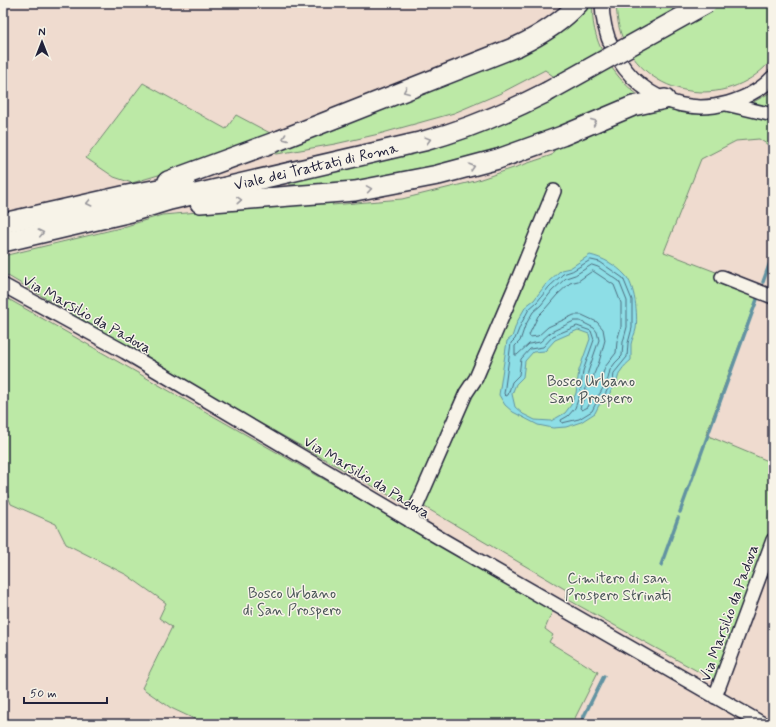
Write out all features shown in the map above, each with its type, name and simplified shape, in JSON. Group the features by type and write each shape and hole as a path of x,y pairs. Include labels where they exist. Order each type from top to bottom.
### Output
{"highway":[{"path":"442,76 470,60 519,38 543,23 564,3"},
{"path":"129,203 197,171 518,46 531,40 557,23 569,14 579,3"},
{"name":"Viale dei Trattati di Roma","path":"544,87 683,3"},
{"name":"Viale dei Trattati di Roma","path":"3,242 129,203 167,188 431,126 478,111 508,98 544,87 707,3"},
{"path":"129,203 210,202 355,191 438,175 510,155 562,136 633,106 665,99"},
{"name":"Viale dei Trattati di Roma","path":"3,223 129,203"}],"street":[{"path":"602,3 606,33 618,61 647,90 665,99 676,103 700,106 724,104 759,89 773,77"},
{"path":"724,104 773,115"},
{"path":"410,521 466,393 479,371 554,191"},
{"path":"722,277 773,297"},
{"name":"Via Marsilio da Padova","path":"3,285 125,352 410,521 763,724"},
{"name":"Via Marsilio da Padova","path":"715,697 773,540"}],"green space":[{"path":"588,3 593,3 595,29 598,42 604,55 619,77 638,95 561,128 464,159 357,183 308,186 289,184 296,178 435,143 557,79 545,70 501,93 454,113 379,134 335,144 277,154 272,152"},
{"path":"616,3 773,3 773,58 756,74 737,85 715,91 694,92 672,87 653,77 637,61 620,32"},
{"path":"143,83 226,129 236,115 270,133 235,148 132,183 114,177 86,158"},
{"path":"773,91 773,109 750,104"},
{"path":"657,108 693,114 716,113 726,110 773,119 773,148 759,139 736,141 701,159 664,252 760,289 706,435 773,463 773,532 719,683 565,598 568,591 423,506 419,512 201,390 3,273 3,256 120,228 162,215 335,201 332,205 402,199 475,181 552,155 556,146 619,118"},
{"name":"Bosco Urbano di San Prospero","path":"3,296 553,610 545,629 553,635 549,642 598,672 572,724 205,724 171,708 142,688 172,627 159,618 166,603 127,575 66,544 56,524 11,504 7,493 3,490"}],"water":[{"path":"590,255 609,262 618,268 625,275 631,286 637,316 636,329 631,344 631,360 621,370 617,383 613,387 606,401 599,405 595,413 581,422 566,427 553,428 538,425 513,412 505,405 499,395 507,341 512,337 517,322 526,306 534,300 546,284 561,270 570,268","holes":["578,330 589,334 590,339 579,370 576,393 571,405 565,413 551,421 535,420 523,414 515,407 512,394 516,384 523,377 525,361 533,352 545,351 555,340"]}],"waterway":[{"path":"763,282 773,254"},
{"path":"680,512 759,294"},
{"path":"661,565 678,518"},
{"path":"580,724 604,676"}],"park label":[{"name":"Bosco Urbano San Prospero","path":"591,390"},
{"name":"Cimitero di san Prospero Strinati","path":"618,586"}]}
